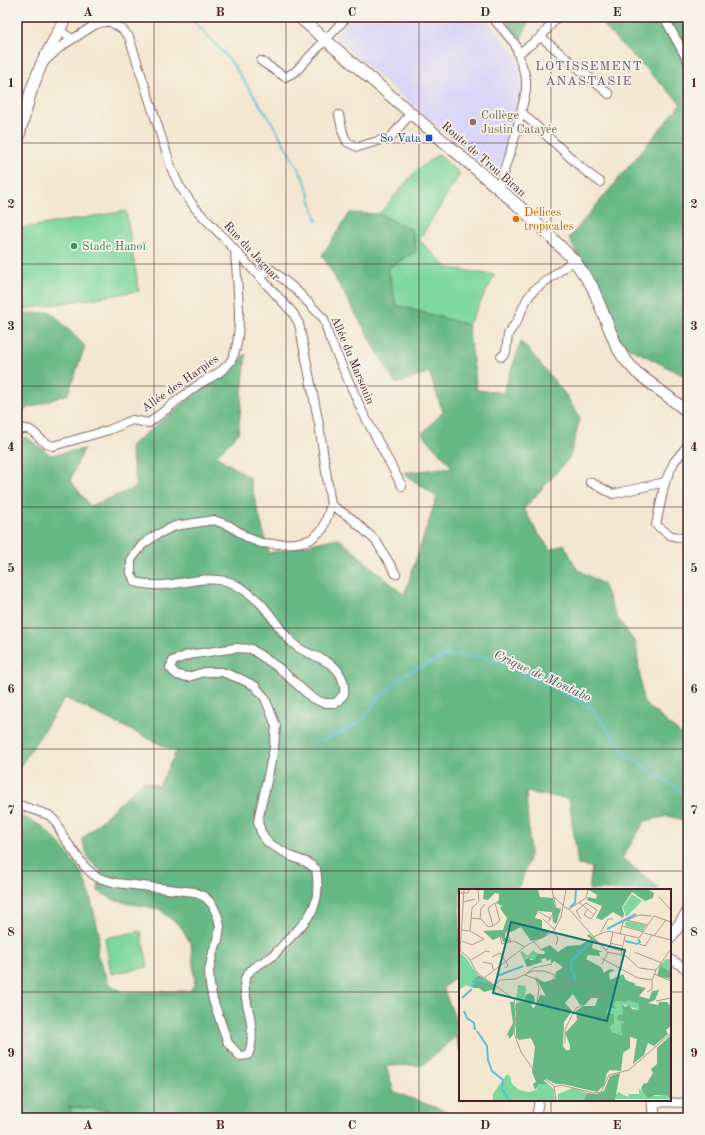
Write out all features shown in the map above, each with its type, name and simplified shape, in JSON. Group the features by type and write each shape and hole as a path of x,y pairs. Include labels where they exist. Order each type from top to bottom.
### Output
{"main road":[{"path":"17,142 31,91 41,65 66,17"},
{"name":"Route de Trou Biran","path":"299,17 521,208 574,260 592,286 616,345 624,357 636,372 688,412"},
{"path":"671,937 688,912"},
{"path":"653,1101 654,1118"}],"street":[{"path":"41,65 59,48 96,24 88,17"},
{"path":"261,61 285,78 295,72 326,41 331,33 347,17"},
{"path":"492,17 515,44 526,78 526,90 521,112 507,164 498,189"},
{"path":"519,53 541,37 557,17"},
{"path":"664,17 688,61"},
{"name":"Rue du Jaguar","path":"17,807 22,806 49,815 56,822 64,838 85,867 96,877 116,883 194,892 212,904 220,926 218,940 213,952 209,971 213,1000 228,1043 240,1056 248,1054 251,1049 251,1033 244,988 245,979 253,967 271,957 308,919 318,895 319,884 316,869 308,863 293,857 268,843 261,832 258,822 274,747 276,726 265,698 255,686 222,672 206,672 188,677 177,675 170,668 174,661 188,655 236,648 251,649 279,668 312,698 324,703 336,703 344,694 345,683 337,670 326,662 297,647 286,637 267,610 242,589 228,582 213,579 161,585 135,582 131,573 131,560 142,545 156,535 175,526 196,522 214,520 230,526 248,538 261,543 296,543 310,540 323,529 330,514 331,505 319,424 298,321 293,313 195,208 179,185 172,170 129,37 122,29 109,21 96,24"},
{"path":"59,30 72,39"},
{"path":"541,37 609,94"},
{"path":"521,112 584,170 600,182"},
{"path":"339,115 342,133 347,142 358,147 391,137 411,113"},
{"name":"Allée des Harpies","path":"17,430 22,428 31,430 40,440 53,446 109,430 132,420 149,423 196,387 225,368 230,363 235,351 238,329 235,250"},
{"path":"501,357 506,352 508,334 517,321 526,299 534,290 574,260"},
{"name":"Allée du Marsouin","path":"258,275 272,270 295,289 324,319 329,337 362,411 402,486"},
{"path":"688,445 674,462 664,482 656,525 670,535 688,540"},
{"path":"590,482 613,494 664,482"},
{"path":"331,505 351,518 376,541 396,574"},
{"path":"671,960 688,970"},
{"path":"536,1118 539,1101"},
{"path":"653,1101 688,1103"}],"shaded area":[{"name":"Collège Justin Catayée","path":"353,17 485,17 518,59 524,89 506,156 498,170 485,169 334,37"}],"green space":[{"path":"506,17 531,17 519,43 507,22"},
{"path":"607,17 688,17 688,378 622,344 569,238 681,104 603,26"},
{"path":"438,154 460,174 419,240 448,268 495,275 468,325 396,305 388,268 416,250 412,230 379,214 416,171"},
{"name":"Stade Hanoï","path":"126,211 139,291 25,309 17,263 17,229"},
{"path":"350,213 379,214 412,230 416,251 388,268 396,305 468,325 477,390 503,393 521,342 565,394 580,418 570,457 524,509 537,532 551,550 564,544 577,569 603,584 616,616 636,644 643,702 682,735 688,763 688,821 668,816 645,821 622,858 658,887 657,889 589,889 592,867 578,865 569,799 526,792 530,855 521,883 516,889 459,889 459,975 443,988 455,1018 459,1019 459,1048 455,1037 423,1065 386,1066 394,1092 448,1112 445,1118 137,1118 137,1112 70,1107 72,1118 17,1118 17,817 21,816 42,826 60,844 81,872 89,892 99,933 97,954 109,984 123,992 190,991 195,983 191,944 182,928 159,909 117,901 98,891 101,872 89,860 82,839 143,781 159,786 176,752 65,698 17,771 17,442 26,437 51,455 84,449 70,480 90,506 137,487 130,446 246,354 238,434 216,456 249,477 269,553 338,538 404,595 437,497 403,473 452,467 422,433 443,412 429,372 396,384 322,255"},
{"path":"51,312 85,346 68,394 18,412 17,314"},
{"path":"141,931 148,967 111,974 105,938"},
{"path":"70,1107 137,1112 137,1118 72,1118"}],"waterway":[{"path":"190,17 230,60 273,124 305,181 317,221"},
{"name":"Crique de Montabo","path":"313,742 330,738 362,721 377,699 407,673 447,655 489,658 547,684 593,709 626,754 688,796"}],"place":[{"name":"Collège Justin Catayée","path":"473,122"},
{"name":"So Vata","path":"429,138"},
{"name":"Délices tropicales","path":"516,219"},
{"name":"Stade Hanoï","path":"74,246"}],"district":[{"name":"LOTISSEMENT ANASTASIE","path":"589,72"}]}
